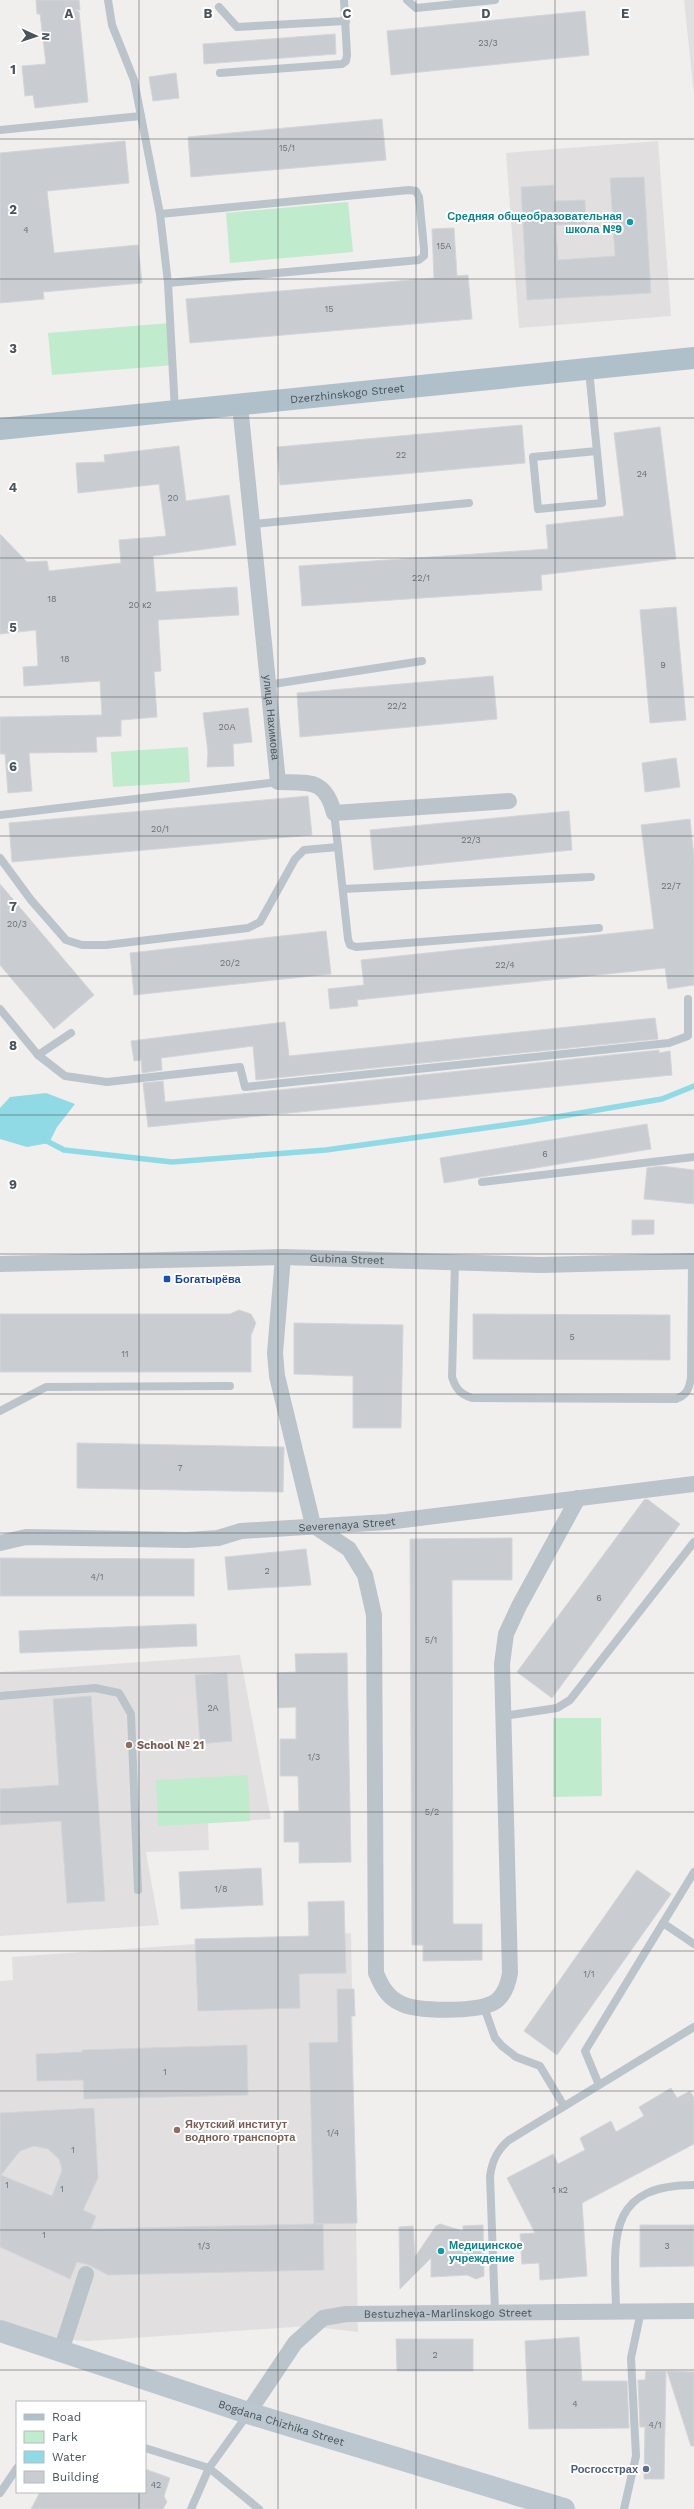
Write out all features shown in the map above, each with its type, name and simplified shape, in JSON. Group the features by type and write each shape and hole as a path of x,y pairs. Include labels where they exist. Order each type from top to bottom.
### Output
{"main road":[{"name":"Dzerzhinskogo Street","path":"0,429 694,358"},
{"name":"Bogdana Chizhika Street","path":"0,2331 248,2413 564,2509"}],"street":[{"name":"улица Нахимова","path":"240,405 253,524 267,685 278,782"},
{"path":"278,782 314,783 330,796 334,813 509,801"},
{"path":"283,1257 275,1354 277,1376 313,1525 349,1549 364,1575 374,1615 376,1973 384,1990 399,2003 415,2009 484,2007 493,2003 505,1992 510,1973 502,1664 506,1634 519,1606 578,1498"},
{"name":"Gubina Street","path":"0,1264 283,1257 541,1265 693,1261"},
{"name":"Severenaya Street","path":"0,1543 26,1537 187,1540 218,1538 241,1531 313,1525 387,1522 694,1484"},
{"path":"61,2350 86,2274"},
{"name":"Bestuzheva-Marlinskogo Street","path":"248,2413 295,2343 324,2318 346,2314 694,2311"}],"lane":[{"path":"108,0 112,25 134,80 160,214 168,283 175,411"},
{"path":"220,73 342,64 346,61 347,55 344,0"},
{"path":"407,0 416,8 495,0"},
{"path":"219,7 237,27 346,21"},
{"path":"0,130 141,116"},
{"path":"160,214 409,190 416,191 419,204 424,249 424,256 419,260 168,283"},
{"path":"589,369 597,451 602,503 538,509 533,457 597,451"},
{"path":"253,524 469,503"},
{"path":"267,685 422,661"},
{"path":"0,815 278,782"},
{"path":"334,813 348,939 350,945 356,947 598,928"},
{"path":"0,858 31,900 66,940 82,946 106,945 248,928 260,922 295,860 304,850 338,846"},
{"path":"343,889 591,877"},
{"path":"0,1009 38,1055 65,1076 107,1082 240,1067 245,1087 668,1043 688,1036 688,999"},
{"path":"38,1055 71,1033"},
{"path":"482,1182 694,1157"},
{"path":"455,1262 452,1376 455,1387 463,1395 472,1398 676,1399 684,1396 689,1389 691,1378 693,1261"},
{"path":"0,1411 46,1387 230,1386"},
{"path":"504,1716 557,1708 570,1700 694,1542"},
{"path":"0,1696 95,1688 119,1693 131,1714 138,1890"},
{"path":"599,2085 585,2051 694,1872"},
{"path":"663,1923 694,1944"},
{"path":"484,2007 495,2038 502,2046 516,2057 540,2066 564,2106"},
{"path":"494,2312 491,2166 502,2146 564,2106 694,2027"},
{"path":"616,2311 615,2237 621,2217 634,2202 652,2191 673,2185 694,2185"},
{"path":"624,2509 636,2456 631,2358 641,2311"},
{"path":"191,2509 209,2468 248,2413"},
{"path":"146,2448 209,2468 259,2509"},
{"path":"0,2493 16,2469"}],"shaded area":[{"path":"684,0 694,0 694,95"},
{"path":"658,141 671,316 519,328 506,153"},
{"name":"School № 21","path":"240,1655 271,1819 208,1823 209,1850 146,1852 159,1925 0,1936 0,1672"},
{"name":"Якутский институт водного транспорта","path":"351,1933 358,2332 308,2326 89,2341 37,2338 0,2330 0,1981 13,1980 12,1957"}],"green space":[{"path":"348,202 353,252 230,263 226,213"},
{"path":"170,323 174,365 52,375 48,333"},
{"path":"188,747 190,782 113,787 111,752"},
{"path":"553,1718 601,1718 602,1796 553,1797"},
{"path":"248,1775 250,1821 158,1826 156,1780"}],"water":[{"path":"46,1093 75,1104 57,1127 49,1143 27,1147 0,1139 0,1108 10,1097"}],"building":[{"path":"36,0 79,0 80,10 75,10 79,12 88,102 35,108 33,95 25,96 22,66 46,64 40,14 37,14"},
{"path":"585,11 589,55 391,75 387,31"},
{"path":"335,34 336,54 204,64 203,44"},
{"path":"176,73 179,98 153,101 149,77"},
{"path":"382,119 386,160 191,177 188,137"},
{"path":"125,141 129,183 47,191 54,253 138,245 142,283 43,292 44,299 0,303 0,153"},
{"name":"Средняя общеобразовательная школа №9","path":"644,177 651,293 527,300 521,187 554,185 554,201 585,200 586,224 556,225 558,260 615,256 610,178"},
{"path":"454,228 457,276 468,275 472,319 190,343 186,299 434,278 432,229"},
{"path":"522,425 525,463 280,485 277,447"},
{"path":"660,427 676,559 541,575 542,590 302,606 299,566 548,549 546,525 624,516 614,433"},
{"path":"179,446 186,501 229,495 236,545 153,556 156,592 237,587 239,615 158,620 161,671 154,672 157,717 121,720 121,736 96,737 97,752 29,753 32,791 8,793 5,754 0,754 0,717 102,715 100,681 24,686 23,667 38,666 36,630 0,634 0,534 27,562 47,561 49,571 121,563 119,540 166,536 159,484 78,493 76,463 105,462 104,455"},
{"path":"676,607 686,720 650,723 640,610"},
{"path":"493,676 497,719 300,737 297,693"},
{"path":"248,708 252,742 233,744 234,766 207,767 208,752 203,713"},
{"path":"676,758 680,787 645,792 642,763"},
{"path":"308,796 312,835 12,862 9,823"},
{"path":"569,811 572,850 374,870 370,830"},
{"path":"690,819 694,858 694,985 668,989 665,968 357,1000 358,1006 330,1009 328,989 364,985 361,960 654,929 641,825"},
{"path":"0,884 94,995 54,1029 0,965"},
{"path":"326,931 331,974 134,995 130,953"},
{"path":"655,1018 658,1039 256,1080 253,1046 161,1058 162,1070 142,1073 141,1060 134,1061 131,1041 285,1022 289,1056"},
{"path":"659,1050 659,1053 670,1051 672,1075 148,1127 143,1083 163,1081 165,1102"},
{"path":"647,1124 651,1149 444,1183 440,1158"},
{"path":"661,1166 694,1170 694,1204 644,1199 647,1168"},
{"path":"632,1220 654,1220 654,1234 632,1235"},
{"path":"239,1310 251,1314 256,1323 251,1335 251,1372 0,1372 0,1314 230,1314"},
{"path":"473,1314 670,1315 670,1360 473,1359"},
{"path":"294,1323 403,1325 401,1428 353,1428 353,1376 294,1374"},
{"path":"77,1443 284,1447 283,1492 77,1488"},
{"path":"647,1499 680,1524 552,1698 517,1672 644,1500"},
{"path":"512,1538 512,1580 452,1580 453,1924 482,1924 482,1960 423,1961 423,1945 412,1945 410,1539"},
{"path":"306,1549 311,1585 228,1590 225,1557"},
{"path":"0,1558 194,1559 194,1596 0,1596"},
{"path":"196,1624 197,1646 20,1653 19,1631"},
{"path":"347,1653 351,1862 299,1863 299,1842 284,1842 284,1811 299,1811 298,1776 280,1776 280,1739 296,1739 296,1707 278,1708 277,1673 296,1672 295,1654"},
{"path":"227,1673 232,1741 200,1744 195,1675"},
{"path":"91,1696 105,1901 67,1903 61,1821 0,1825 0,1789 59,1785 53,1699"},
{"path":"261,1868 263,1905 181,1909 179,1872"},
{"path":"637,1870 671,1894 557,2055 524,2031"},
{"path":"344,1901 346,1973 299,1974 300,2008 198,2011 195,1939 309,1936 308,1902"},
{"path":"337,1989 354,1989 355,2016 351,2016 357,2223 316,2224 323,2224 324,2270 108,2275 89,2265 77,2262 70,2279 0,2247 0,2113 94,2108 98,2178 83,2210 96,2216 91,2229 314,2224 309,2043 338,2042","holes":["34,2146 48,2149 59,2159 62,2170 52,2196 1,2175 20,2151"]},
{"path":"247,2045 248,2095 84,2099 83,2080 37,2081 36,2054 82,2052 82,2050"},
{"path":"671,2088 677,2098 690,2091 694,2098 694,2144 582,2203 587,2276 540,2280 539,2263 522,2264 520,2234 535,2233 507,2178 553,2154 558,2164 585,2150 580,2138 611,2121 616,2132 644,2116 639,2107"},
{"name":"Медицинское учреждение","path":"440,2224 463,2231 463,2226 483,2225 484,2276 476,2279 467,2275 431,2277 431,2258 400,2289 399,2227 413,2226 415,2257 436,2226"},
{"path":"640,2225 694,2225 694,2266 640,2267"},
{"path":"579,2337 582,2381 627,2381 629,2428 529,2429 525,2341"},
{"path":"396,2339 473,2339 473,2371 397,2371"},
{"path":"646,2371 666,2371 664,2479 644,2479 645,2427 640,2427 638,2380 645,2380"},
{"path":"667,2371 694,2372 694,2446 691,2446"},
{"path":"146,2469 170,2478 164,2496 167,2502 163,2509 31,2509 39,2493 146,2493"}],"waterway":[{"path":"43,1139 64,1150 172,1162 326,1150 527,1122 662,1099 694,1086"}],"place":[{"name":"Средняя общеобразовательная школа №9","path":"630,222"},
{"name":"Богатырёва","path":"167,1279"},
{"name":"School № 21","path":"129,1745"},
{"name":"Якутский институт водного транспорта","path":"177,2130"},
{"name":"Медицинское учреждение","path":"441,2251"},
{"name":"Росгосстрах","path":"646,2469"}]}
